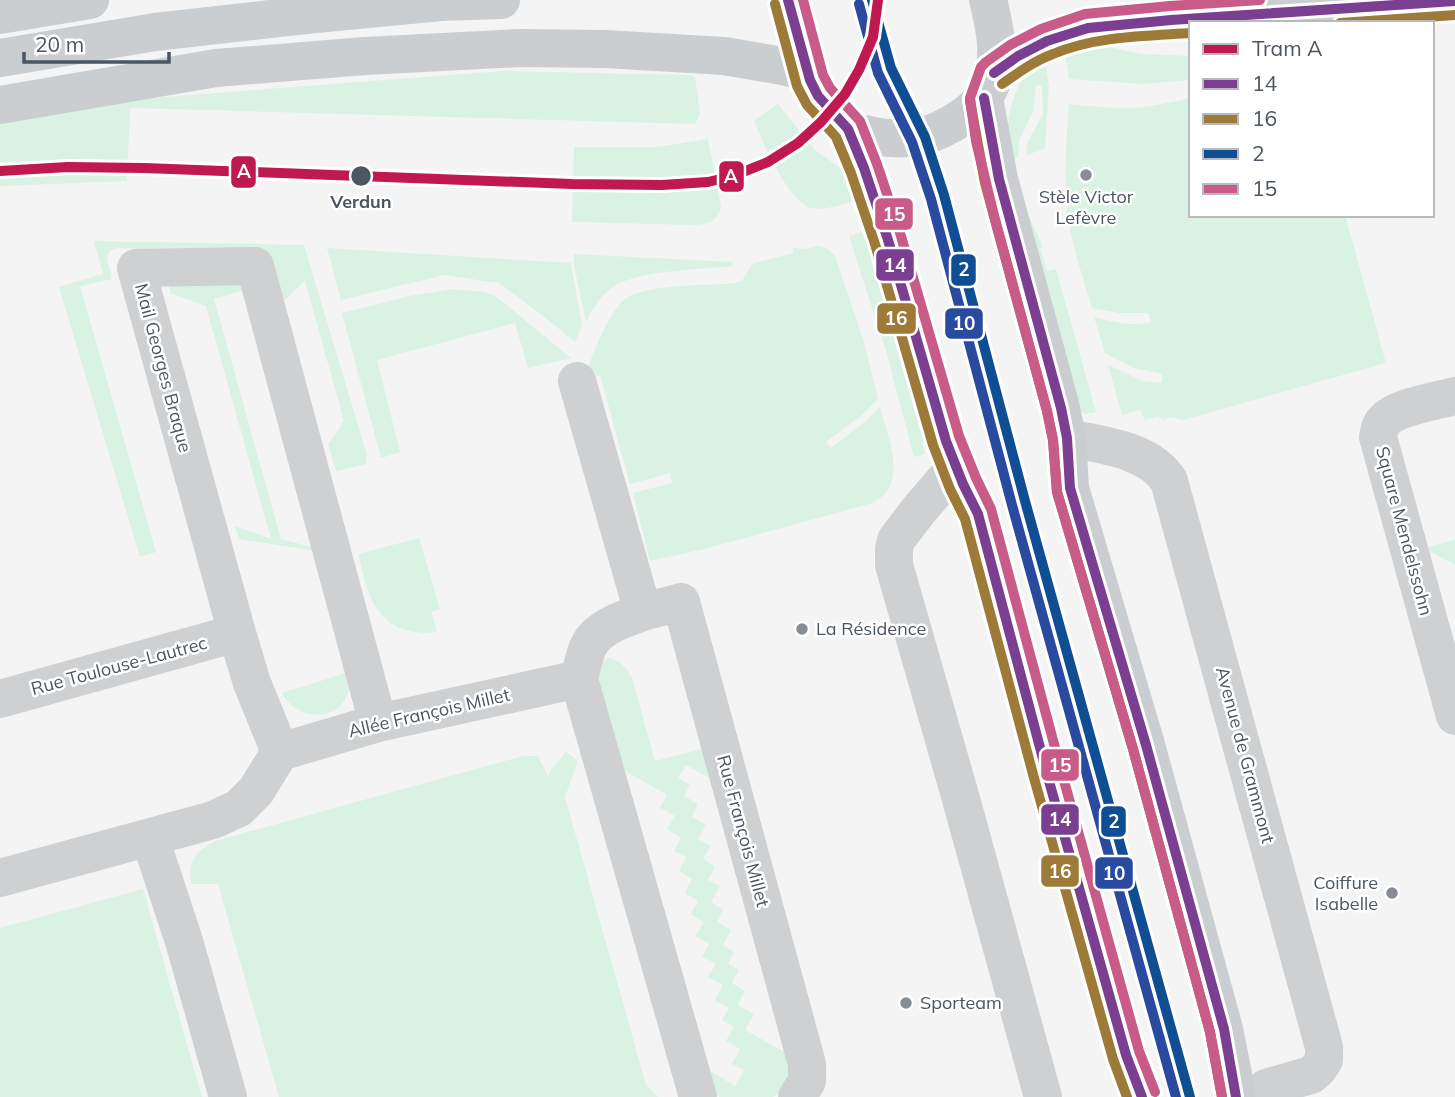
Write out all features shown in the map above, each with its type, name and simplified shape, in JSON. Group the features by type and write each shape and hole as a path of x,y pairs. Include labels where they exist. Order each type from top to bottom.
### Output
{"main road":[{"path":"0,15 90,0"},
{"path":"0,58 155,32 441,2 501,0"},
{"path":"788,0 808,72 818,96 848,129 864,168 888,240 946,441 978,514 1126,1055 1142,1097"},
{"path":"988,0 996,37 996,59 989,85 999,179 1061,408 1067,438 1070,488 1142,733 1224,1029 1236,1097"},
{"path":"848,129 862,134 910,139 940,131 972,110 989,85 1018,56 1047,41 1088,28 1455,1"},
{"path":"0,105 216,68 365,56 520,48 605,49 724,56 808,72"}],"street":[{"name":"Mail Georges Braque","path":"280,752 252,683 237,633 136,268 255,267 379,723"},
{"path":"577,381 643,611"},
{"name":"Square Mendelssohn","path":"1455,396 1401,411 1386,418 1378,437 1455,716"},
{"name":"Avenue de Grammont","path":"1067,438 1121,450 1148,461 1161,469 1169,481 1324,1047 1324,1059 1311,1075 1266,1088 1253,1097"},
{"path":"956,467 896,540 894,565 1043,1097"},
{"name":"Rue François Millet","path":"579,679 594,638 610,626 643,611 681,602 807,1064 807,1081 797,1097"},
{"name":"Rue Toulouse-Lautrec","path":"0,699 237,633"},
{"path":"579,679 698,1097"},
{"name":"Allée François Millet","path":"280,752 379,723 579,679"},
{"path":"0,878 213,820 239,808 256,791 280,752"},
{"path":"150,838 184,941 228,1097"}],"green space":[{"path":"1099,45 1141,54 1189,56 1189,80 1143,84 1069,79 1065,54"},
{"path":"1045,61 1049,87 1045,149 1026,155 1028,142 1043,114 1042,86 1036,85 1033,111 1019,141 1018,157 1006,160 1007,129 1014,97 1023,79"},
{"path":"503,71 688,75 695,77 700,113 695,124 130,108 127,181 0,186 0,114 73,104"},
{"path":"1189,98 1189,217 1346,217 1386,363 1183,420 1171,417 1163,420 1158,416 1145,420 1140,410 1122,415 1108,365 1143,381 1162,383 1162,374 1134,368 1105,353 1094,317 1130,324 1151,322 1148,313 1119,313 1092,308 1075,252 1066,204 1069,104 1110,108 1156,105"},
{"path":"778,104 815,150 845,173 861,199 817,209 803,204 794,195 777,170 754,121"},
{"path":"708,139 721,207 711,221 694,225 572,222 574,147 657,147"},
{"path":"1028,214 1043,247 1040,248 1047,271 1056,269 1096,412 1085,414 1076,408"},
{"path":"870,230 928,440 922,442 925,454 914,457 886,351 849,236"},
{"path":"94,241 304,245 367,455 366,464 336,471 328,445 344,421 305,281 278,306 255,253 119,248 110,250 107,259 112,279 80,286 156,552 140,557 59,287 103,274"},
{"path":"327,248 571,263 582,326 575,342 499,283 444,275 341,300"},
{"path":"793,248 827,248 835,256 863,339 878,399 861,416 826,442 831,448 880,407 893,461 890,487 882,497 869,504 650,561 633,493 672,483 670,473 630,484 600,375 583,379 605,327 617,308 632,295 676,286 736,283 742,281 752,264 793,253"},
{"path":"574,254 733,262 733,266 651,274 620,283 602,297 586,322"},
{"path":"240,277 245,290 214,299 281,539 316,548 316,551 239,539 235,526 271,539 206,306 170,293 169,279"},
{"path":"454,289 485,292 498,298 571,358 528,368 515,323 377,360 400,452 381,458 342,313 409,296"},
{"path":"419,538 440,609 431,612 437,631 430,633 397,627 379,612 368,590 358,554"},
{"path":"1455,540 1455,565 1424,548 1428,547"},
{"path":"607,658 622,665 632,678 655,761 705,748 715,781 686,765 678,778 690,785 684,796 698,804 692,817 706,825 698,839 711,846 703,859 715,867 708,880 720,886 711,902 723,910 717,922 731,930 723,945 734,952 728,964 739,970 732,983 745,991 738,1005 754,1014 745,1030 790,1055 792,1062 783,1090 773,1097 720,1097 716,1094 705,1068 735,1086 744,1070 732,1064 740,1049 726,1041 734,1027 722,1020 729,1008 715,1000 723,985 708,977 716,964 702,956 709,944 695,936 704,922 691,914 698,901 685,893 692,879 679,871 686,857 674,851 681,838 667,829 675,816 660,808 667,795 624,770 598,676 602,662"},
{"path":"349,672 349,689 344,700 328,713 318,715 297,709 282,693"},
{"path":"566,752 578,761 565,797 646,1085 658,1097 279,1097 218,884 191,884 194,858 215,841 523,756 538,756 548,776"},
{"path":"143,889 202,1097 0,1097 0,928"}],"tram line":[{"name":"A","path":"0,171 68,167 144,168 572,184 662,185 708,182 733,176 768,162 798,143 821,122 845,94 859,70 873,37 878,0"}],"transit line":[{"name":"14","path":"788,0 810,80 818,96 848,129 864,168 888,240 946,441 978,514 1126,1055 1142,1097"},
{"name":"15","path":"803,0 823,75 830,88 860,121 877,164 901,236 959,436 991,509 1139,1051 1155,1092"},
{"name":"2","path":"872,0 891,68 925,137 944,195 1025,501 1190,1097"},
{"name":"15","path":"1222,1097 1210,1032 1133,749 1057,492 1053,440 1047,411 994,216 976,141 970,98 981,67 986,62 1010,45 1041,29 1085,14 1260,0"},
{"name":"14","path":"994,73 1018,56 1047,41 1088,28 1455,1"},
{"name":"16","path":"775,4 797,86 807,105 836,137 851,173 875,244 933,445 965,519 1034,778 1113,1059 1127,1097"},
{"name":"10","path":"859,4 878,73 912,142 931,199 1012,505 1176,1097"},
{"name":"16","path":"1369,21 1455,15"},
{"name":"16","path":"1002,84 1039,60 1069,48 1121,38 1189,33"},
{"name":"14","path":"984,98 999,179 1061,408 1067,438 1070,488 1146,745 1224,1029 1236,1097"},
{"name":"16","path":"970,101 985,183 1047,411 1053,440 1057,492 1133,749 1210,1032 1222,1097"}],"place":[{"name":"Stèle Victor Lefèvre","path":"1086,175"},
{"name":"Verdun","path":"361,176"},
{"name":"La Résidence","path":"802,629"},
{"name":"Coiffure Isabelle","path":"1392,893"},
{"name":"Sporteam","path":"906,1003"}]}
